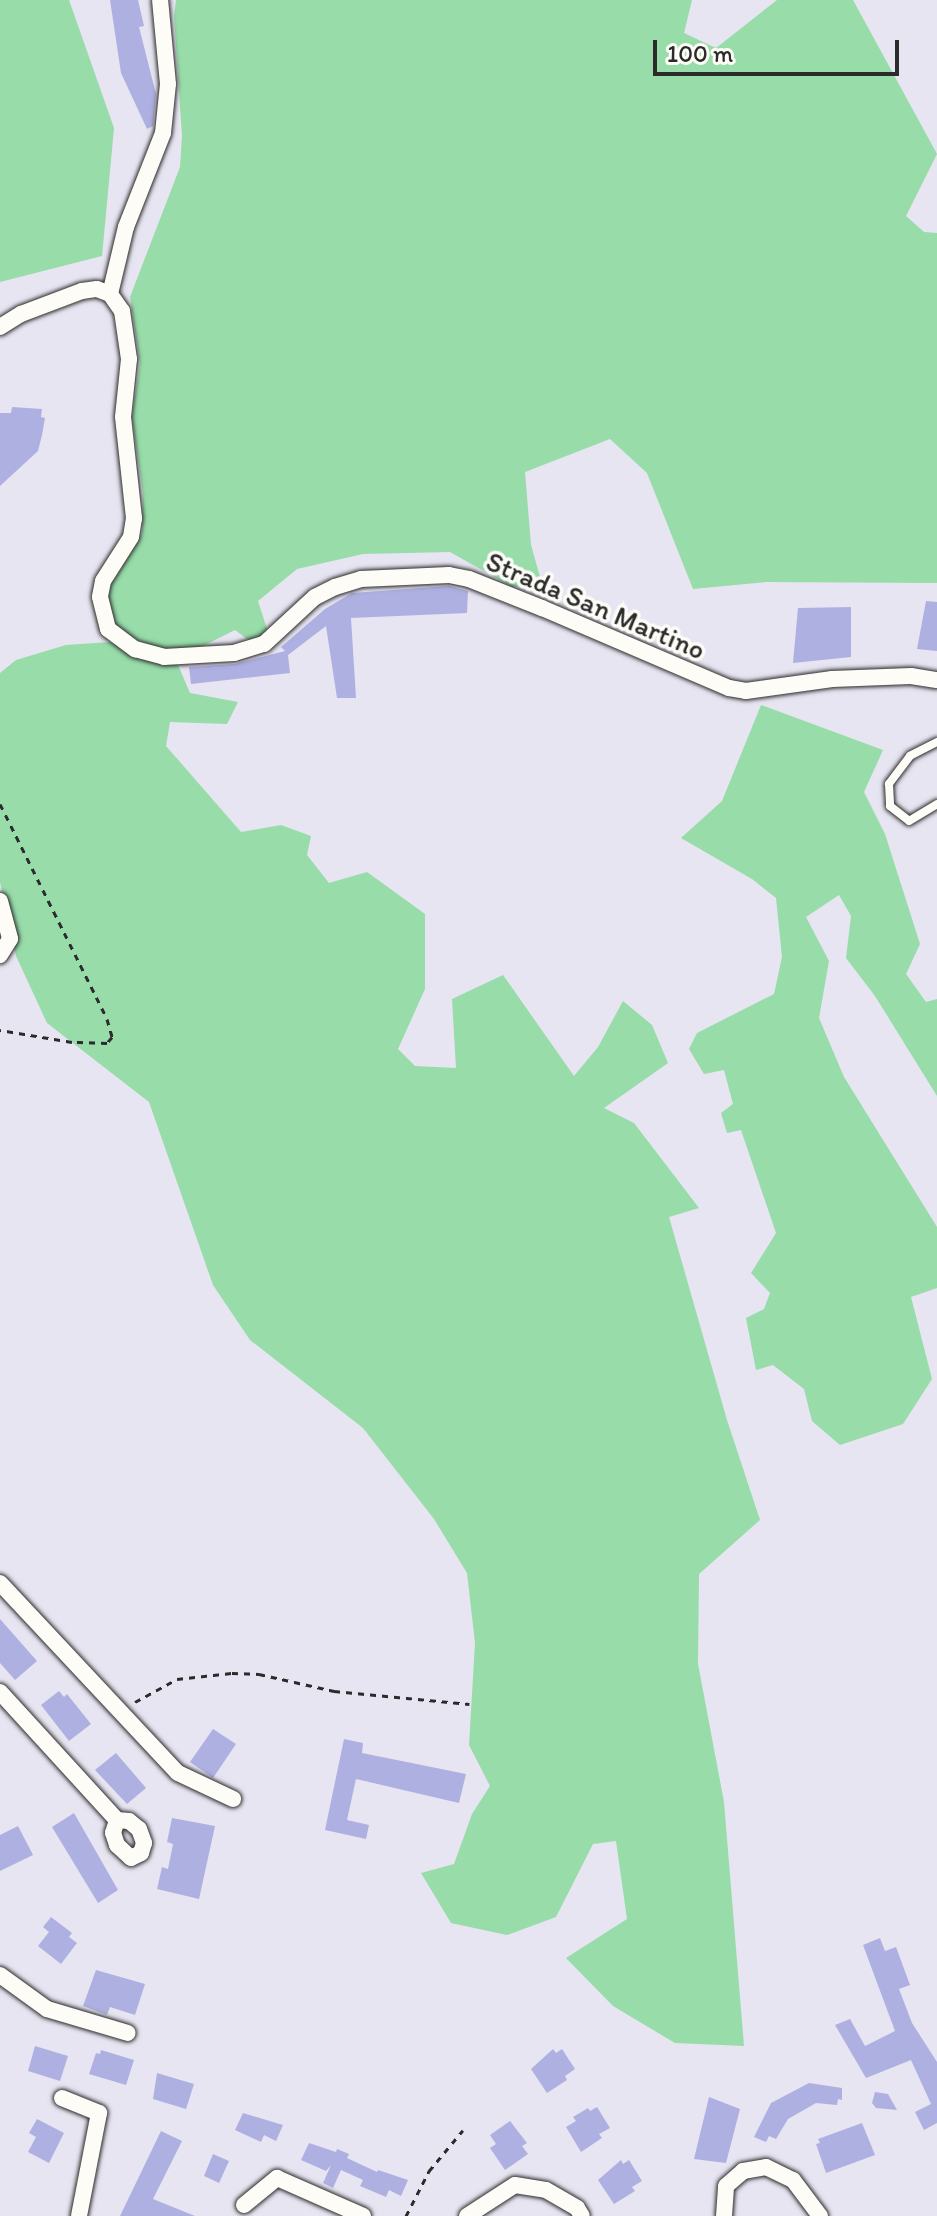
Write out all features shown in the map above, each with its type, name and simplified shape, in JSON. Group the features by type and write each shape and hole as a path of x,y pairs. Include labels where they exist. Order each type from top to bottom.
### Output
{"street":[{"path":"0,327 21,314 82,291 97,289 110,294 126,227 163,133 168,84 160,0"},
{"name":"Strada San Martino","path":"110,294 122,311 129,359 123,417 134,518 131,537 103,581 100,597 108,629 135,649 164,657 234,653 264,644 315,597 335,587 361,579 449,575 469,579 542,608 729,688 746,691 832,679 895,676 937,680"},
{"path":"0,901 10,939 0,955"},
{"path":"0,1583 178,1773 233,1799"},
{"path":"0,1692 117,1820"},
{"path":"0,1975 47,2009 128,2033"},
{"path":"62,2098 99,2113 79,2216"},
{"path":"724,2216 726,2186 743,2171 766,2167 793,2180 820,2216"},
{"path":"244,2205 277,2178 363,2216"},
{"path":"467,2216 515,2185 546,2190 577,2208 582,2216"}],"lane":[{"path":"937,742 910,756 889,784 890,806 909,821 937,804"}],"path":[{"path":"0,804 107,1019 112,1037 107,1043 72,1042 0,1030"},
{"path":"118,1712 177,1679 232,1673 259,1674 334,1691 469,1704"},
{"path":"406,2216 429,2171 463,2130"}],"green space":[{"path":"0,0 69,0 114,128 102,256 0,282"},
{"path":"176,0 692,0 684,33 716,48 777,0 853,0 937,154 906,216 924,232 937,233 937,583 766,582 693,589 647,473 610,439 525,472 531,545 542,584 512,587 450,552 363,554 297,569 258,601 268,632 250,641 235,630 195,650 160,650 118,631 107,594 114,574 142,534 143,493 132,417 140,363 130,297 180,167 182,136 174,16"},
{"path":"110,642 153,661 178,665 190,693 238,702 227,724 170,722 166,746 241,832 281,825 311,836 307,855 329,883 367,872 425,914 425,989 398,1049 415,1066 456,1068 452,999 503,975 574,1076 598,1047 623,1001 652,1025 668,1063 604,1108 634,1123 699,1208 669,1217 727,1420 760,1520 699,1574 698,1664 724,1802 744,2046 675,2043 613,2006 566,1958 627,1919 616,1841 593,1844 556,1917 507,1935 451,1923 421,1873 454,1864 472,1814 490,1786 469,1745 475,1643 467,1573 434,1519 363,1428 250,1340 213,1285 149,1102 47,1023 16,956 0,882 0,673 16,660 66,645"},
{"path":"761,705 883,750 864,792 885,834 920,944 906,974 926,1002 937,999 937,1096 875,996 846,958 851,916 839,895 806,917 829,961 819,1018 844,1077 937,1227 937,1288 911,1297 932,1379 903,1424 840,1445 812,1421 804,1389 773,1365 756,1370 746,1318 764,1309 770,1293 751,1273 776,1233 741,1130 727,1133 721,1113 733,1104 724,1070 704,1074 689,1049 697,1033 774,994 782,957 776,898 752,879 681,838 722,801"}],"building":[{"path":"110,0 138,0 144,26 139,27 156,94 153,126 147,129 121,73"},
{"path":"12,407 42,409 41,417 45,418 38,451 0,486 0,413 11,413"},
{"path":"449,586 468,591 467,613 351,618 356,698 337,698 326,626 288,655 290,673 191,684 189,667 235,664 285,651 281,647 325,609 352,593"},
{"path":"926,601 937,602 937,651 917,649"},
{"path":"851,607 851,657 793,663 798,608"},
{"path":"0,1619 37,1661 15,1680 0,1663"},
{"path":"59,1691 64,1697 67,1694 91,1724 69,1741 41,1705"},
{"path":"213,1729 236,1744 213,1778 190,1762"},
{"path":"344,1739 363,1743 362,1753 466,1774 459,1803 356,1779 347,1820 369,1825 366,1839 325,1830"},
{"path":"116,1753 146,1788 127,1804 95,1770"},
{"path":"74,1813 118,1890 98,1903 52,1827"},
{"path":"172,1818 215,1826 199,1899 157,1889 162,1867 168,1869 173,1844 167,1842"},
{"path":"18,1826 33,1855 0,1871 0,1835"},
{"path":"51,1917 72,1933 69,1937 77,1943 61,1964 38,1946 49,1932 43,1927"},
{"path":"880,1938 885,1951 896,1947 910,1985 899,1989 912,2023 937,2062 937,2123 924,2130 915,2112 931,2104 911,2060 866,2078 835,2025 850,2019 865,2046 895,2031 863,1945"},
{"path":"96,1970 145,1984 135,2015 110,2007 107,2015 83,2006"},
{"path":"35,2046 68,2056 60,2081 28,2071"},
{"path":"553,2049 556,2053 562,2049 575,2069 565,2076 567,2080 547,2093 531,2069"},
{"path":"101,2050 134,2060 126,2085 89,2074 96,2053 100,2054"},
{"path":"157,2073 194,2084 186,2109 153,2099"},
{"path":"809,2083 842,2088 842,2100 838,2099 837,2105 816,2103 788,2119 776,2139 769,2136 766,2142 754,2137 771,2103"},
{"path":"875,2092 888,2094 897,2110 876,2108 872,2103"},
{"path":"709,2097 740,2109 726,2163 694,2159"},
{"path":"597,2107 610,2128 599,2134 602,2138 581,2152 566,2127 576,2121 573,2117 588,2108 590,2111"},
{"path":"243,2113 283,2125 276,2141 264,2135 261,2142 235,2130"},
{"path":"37,2119 64,2133 49,2163 28,2152 36,2137 29,2133"},
{"path":"510,2121 527,2143 522,2146 528,2154 505,2170 490,2148 496,2144 490,2135"},
{"path":"862,2123 875,2155 826,2173 816,2144 820,2143 818,2139"},
{"path":"161,2131 182,2141 153,2199 195,2216 120,2216"},
{"path":"309,2143 336,2152 337,2149 349,2154 347,2158 377,2172 408,2180 401,2196 389,2190 386,2197 360,2186 363,2180 341,2170 333,2188 323,2183 331,2165 326,2171 301,2160"},
{"path":"213,2154 229,2161 219,2183 204,2176"},
{"path":"621,2160 623,2164 629,2160 642,2181 632,2187 635,2191 614,2204 598,2180"}]}
